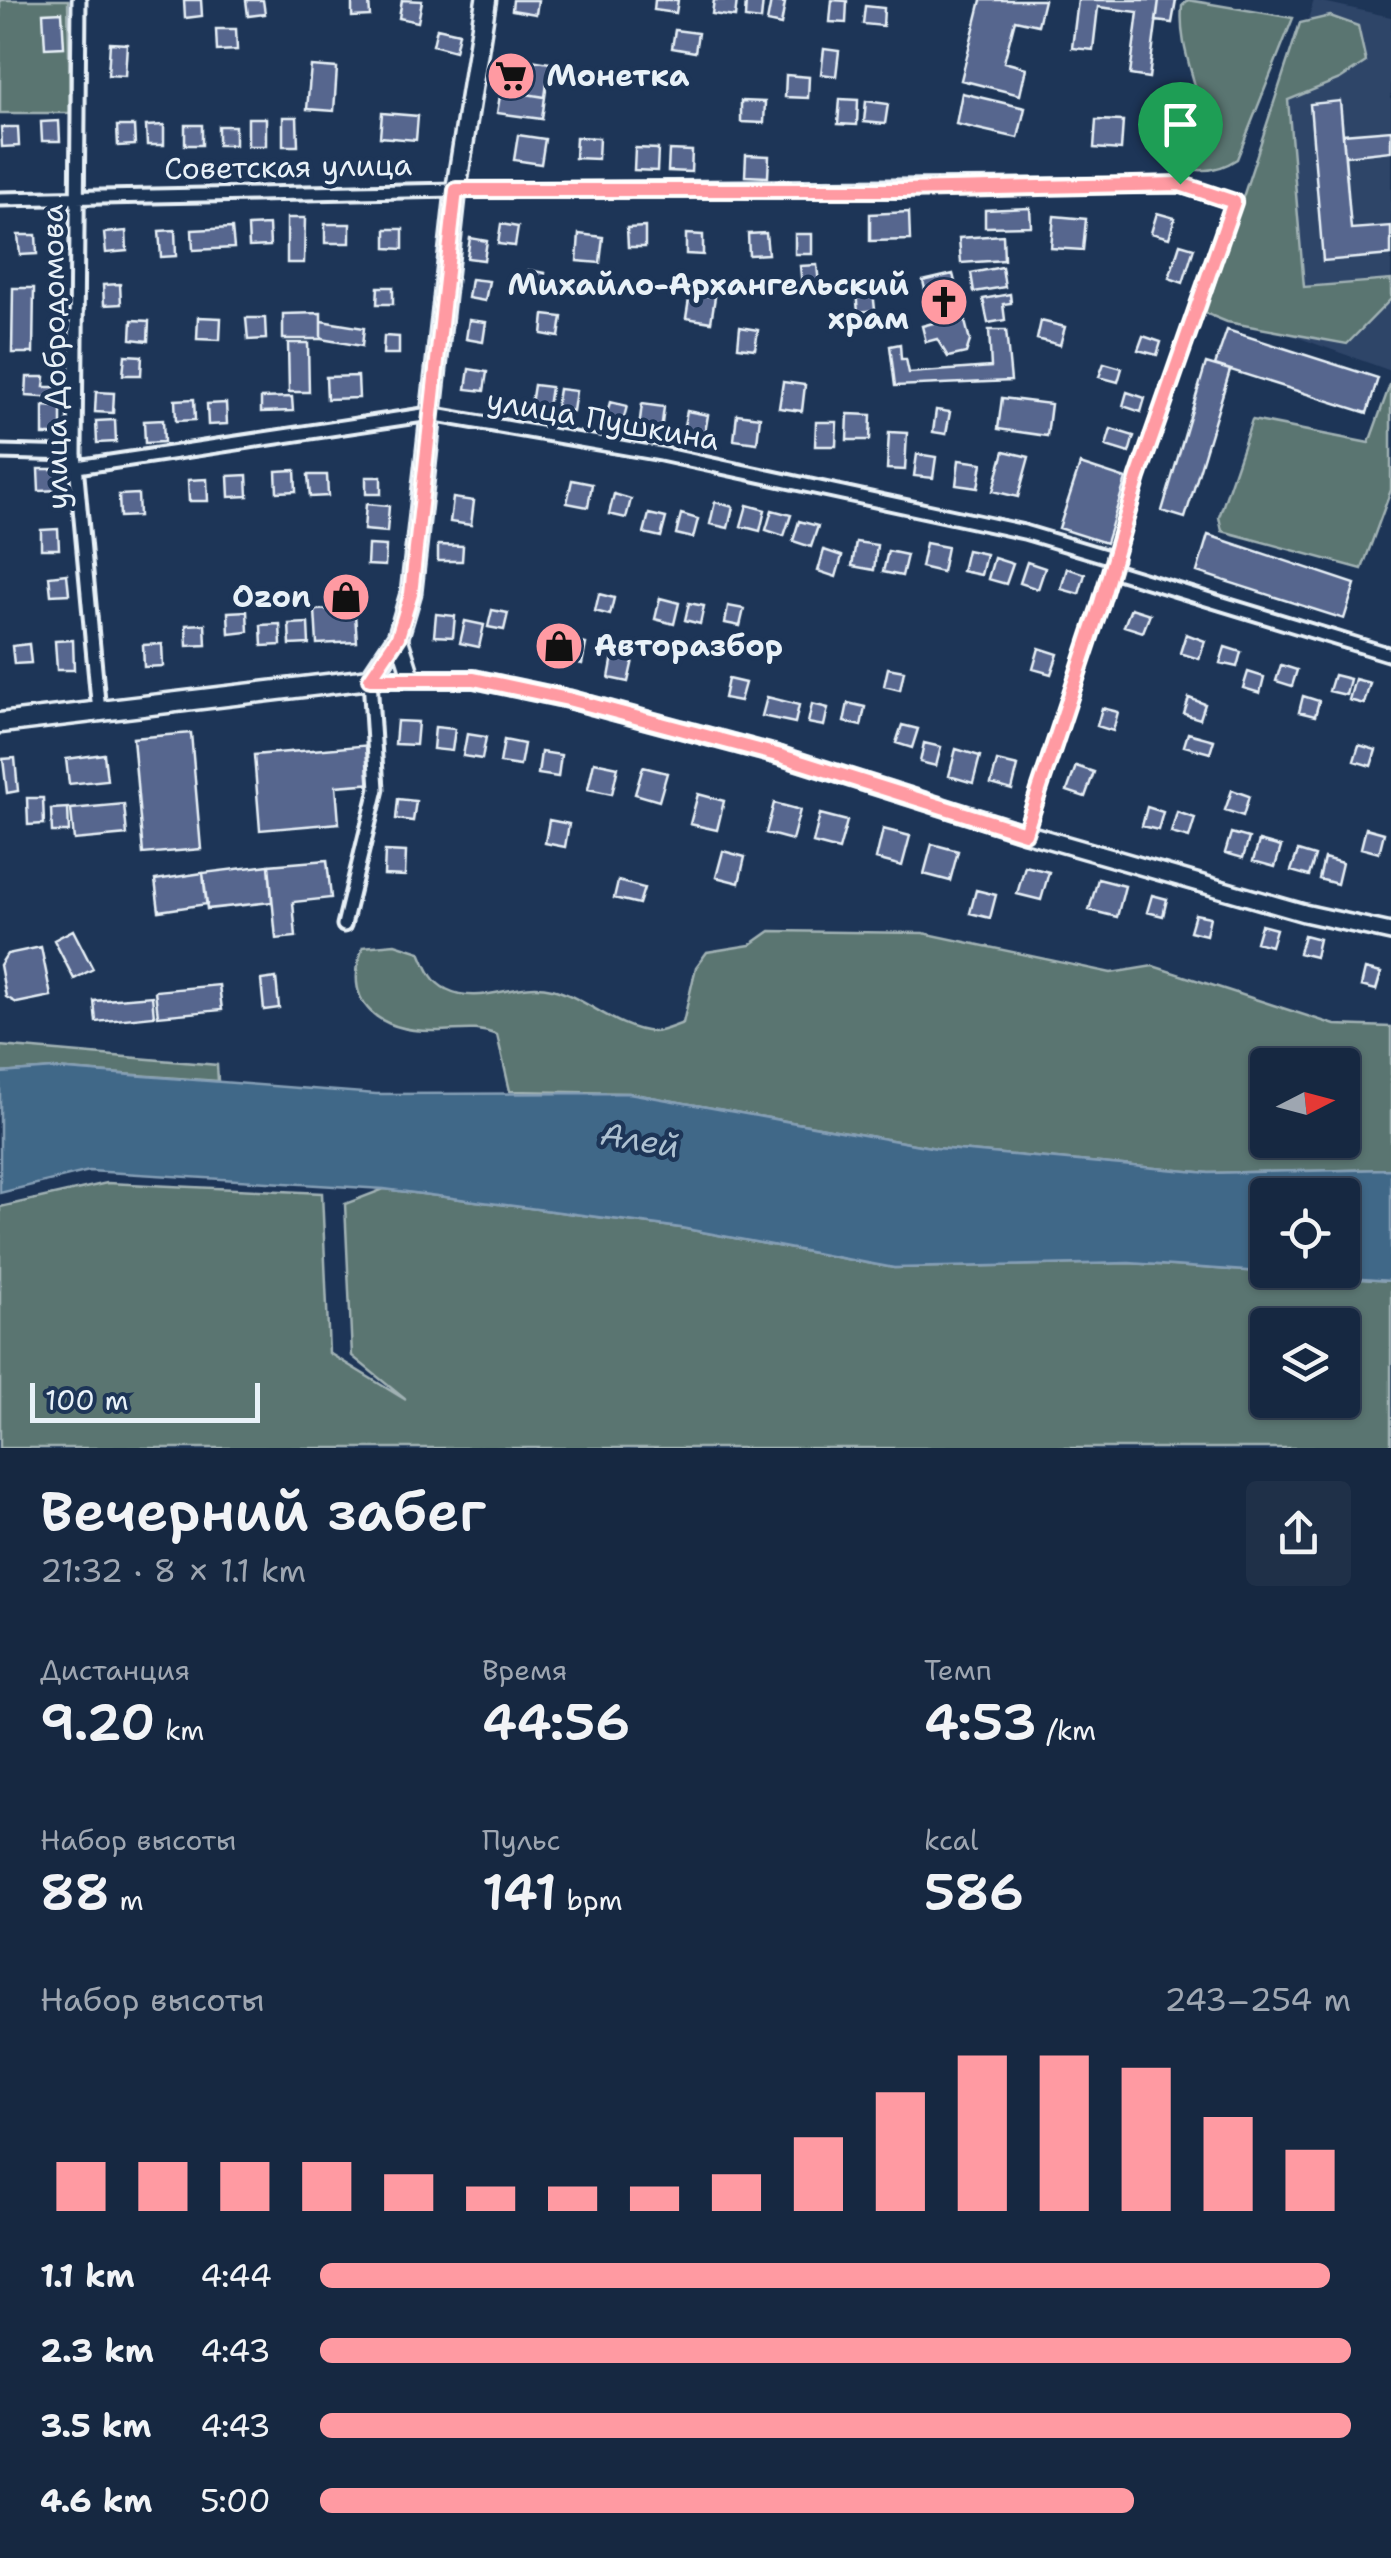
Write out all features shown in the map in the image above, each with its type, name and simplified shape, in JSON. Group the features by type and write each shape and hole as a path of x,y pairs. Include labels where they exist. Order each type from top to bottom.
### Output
{"main road":[{"path":"0,723 370,679 398,635 411,594 456,190 486,0"}],"street":[{"name":"улица Добродомова","path":"78,0 76,461 99,712"},
{"name":"Советская улица","path":"0,199 456,190 903,190 1180,184 1234,202 1138,477 1113,564"},
{"name":"улица Пушкина","path":"0,452 76,461 430,414 661,454 1024,532 1391,655"},
{"path":"1025,833 1113,564"},
{"path":"398,635 412,679"},
{"path":"344,925 377,790 370,679 474,679 568,699 781,756 1025,833 1304,913 1391,932"}],"shaded area":[{"path":"1314,0 1391,17 1391,371 1219,309"}],"green space":[{"path":"0,0 68,0 70,113 0,113"},
{"path":"1188,0 1293,18 1237,159 1211,169 1167,164 1162,117 1192,117 1199,101 1182,31 1182,6"},
{"path":"1330,16 1358,26 1366,62 1340,79 1288,100 1304,287 1391,280 1391,299 1347,344 1227,322 1205,313 1300,23"},
{"path":"1391,382 1391,490 1362,569 1222,531 1219,517 1252,420 1369,443"},
{"path":"770,931 923,933 1111,973 1153,966 1335,1025 1391,1027 1391,1169 1209,1173 936,1148 629,1093 510,1091 497,1035 474,1030 398,1027 371,1012 357,985 363,947 395,944 420,952 436,982 459,994 552,989 639,1030 657,1032 683,1023 696,967 707,952 750,945"},
{"path":"0,1046 217,1065 218,1081 54,1069 0,1073"},
{"path":"107,1183 322,1193 329,1353 406,1400 352,1356 345,1204 384,1189 681,1228 894,1268 1129,1263 1250,1271 1250,1288 1360,1288 1360,1279 1391,1281 1391,1448 0,1448 0,1207"}],"water":[{"name":"Алей","path":"54,1069 376,1094 629,1093 936,1148 1209,1173 1391,1169 1391,1281 1360,1279 1360,1178 1250,1178 1250,1271 1129,1263 894,1268 681,1228 384,1189 89,1171 0,1193 0,1073"}],"building":[{"path":"184,0 201,0 202,16 185,18"},
{"path":"246,0 263,0 265,14 248,16"},
{"path":"352,0 369,0 370,16 352,17"},
{"path":"402,0 422,1 418,22 399,18"},
{"path":"513,0 538,0 536,14 512,10"},
{"path":"655,0 678,0 676,13 654,10"},
{"path":"714,0 737,0 735,17 712,14"},
{"path":"746,0 763,0 761,20 745,18"},
{"path":"832,0 847,1 846,23 830,22"},
{"path":"981,0 1044,0 1038,25 1015,20 1004,62 1026,68 1020,95 961,80"},
{"path":"1078,0 1159,0 1149,78 1130,75 1138,12 1098,7 1093,50 1072,48"},
{"path":"1159,0 1176,0 1172,23 1156,21"},
{"path":"771,1 785,3 781,25 767,22"},
{"path":"865,6 884,8 883,26 863,24"},
{"path":"62,12 64,47 45,48 43,13"},
{"path":"437,28 459,33 455,51 433,45"},
{"path":"216,29 236,29 237,50 217,51"},
{"path":"675,30 698,33 695,52 672,48"},
{"path":"110,43 127,44 125,76 108,75"},
{"path":"824,49 839,51 836,76 821,74"},
{"path":"506,56 550,63 545,97 501,90"},
{"path":"311,66 337,68 334,111 307,109"},
{"path":"786,75 809,77 808,98 785,97"},
{"path":"501,90 545,97 542,119 497,113"},
{"path":"962,93 1025,108 1018,138 956,124"},
{"path":"840,99 858,100 857,125 838,124"},
{"path":"741,101 765,102 764,123 741,122"},
{"path":"866,101 888,104 885,124 864,122"},
{"path":"1340,101 1343,134 1391,130 1391,151 1345,156 1351,229 1391,226 1391,255 1323,261 1310,104"},
{"path":"1340,101 1351,229 1391,226 1391,255 1323,261 1310,104"},
{"path":"382,113 418,116 416,140 380,137"},
{"path":"283,117 297,117 298,146 283,146"},
{"path":"248,118 266,118 266,146 248,146"},
{"path":"1096,120 1123,121 1121,150 1094,148"},
{"path":"59,121 60,141 42,141 41,122"},
{"path":"164,125 164,145 147,145 146,126"},
{"path":"185,125 202,125 202,145 185,145"},
{"path":"117,126 134,126 135,145 118,146"},
{"path":"218,126 235,126 235,145 218,145"},
{"path":"1,127 18,127 19,146 2,147"},
{"path":"1391,130 1391,151 1345,156 1343,134"},
{"path":"518,135 545,139 541,164 514,160"},
{"path":"576,137 599,138 598,159 575,158"},
{"path":"635,148 658,149 657,171 634,170"},
{"path":"669,150 692,151 691,172 668,171"},
{"path":"746,155 769,156 768,177 745,176"},
{"path":"1030,208 1031,226 985,227 985,210"},
{"path":"909,212 910,240 870,241 870,214"},
{"path":"1157,213 1175,218 1169,238 1151,233"},
{"path":"1054,216 1086,219 1083,250 1051,248"},
{"path":"287,218 305,218 304,263 287,263"},
{"path":"325,224 350,224 350,243 325,243"},
{"path":"501,224 518,227 515,246 498,244"},
{"path":"269,225 270,246 249,247 248,226"},
{"path":"645,227 645,247 628,247 627,228"},
{"path":"232,228 234,248 193,250 192,230"},
{"path":"386,229 403,229 403,249 386,248"},
{"path":"175,230 176,256 161,257 159,231"},
{"path":"126,231 127,251 106,253 104,233"},
{"path":"766,233 768,254 749,255 748,234"},
{"path":"579,234 603,237 600,263 577,261"},
{"path":"686,234 703,235 703,255 686,254"},
{"path":"795,234 812,234 812,254 795,254"},
{"path":"18,235 36,235 37,254 20,255"},
{"path":"1003,235 1004,260 961,263 959,238"},
{"path":"470,238 487,241 484,260 467,258"},
{"path":"1180,244 1194,248 1183,283 1169,278"},
{"path":"817,265 819,284 802,286 800,266"},
{"path":"1002,267 1005,287 974,292 971,273"},
{"path":"528,270 545,273 542,292 525,290"},
{"name":"Михайло-Архангельский храм","path":"953,274 970,341 966,353 948,357 937,339 926,342 922,326 933,323 923,281"},
{"path":"471,279 489,281 485,301 468,298"},
{"path":"120,284 121,304 104,305 103,285"},
{"path":"378,287 393,287 393,304 377,304"},
{"path":"13,288 34,288 33,353 12,353"},
{"path":"873,291 875,310 858,312 856,292"},
{"path":"690,293 715,297 711,322 686,318"},
{"path":"1010,294 1011,303 1003,304 1005,320 988,323 983,299"},
{"path":"321,313 321,339 283,339 283,314"},
{"path":"544,315 562,317 559,337 542,334"},
{"path":"198,317 221,318 220,340 197,339"},
{"path":"246,318 265,318 266,339 248,340"},
{"path":"132,320 149,321 148,341 131,339"},
{"path":"469,320 486,322 483,342 466,339"},
{"path":"321,321 364,328 362,346 321,339"},
{"path":"1041,321 1065,327 1060,345 1037,339"},
{"path":"740,327 758,330 755,349 738,347"},
{"path":"989,330 1006,330 1011,381 895,386 890,346 900,344 901,359 906,359 909,373 991,367"},
{"path":"1227,330 1378,378 1367,413 1215,365"},
{"path":"384,336 399,337 399,354 383,354"},
{"path":"1143,336 1161,342 1157,355 1138,350"},
{"path":"288,343 308,343 309,392 289,392"},
{"path":"125,355 142,356 141,375 123,375"},
{"path":"1104,363 1122,368 1118,382 1099,377"},
{"path":"1206,363 1230,370 1185,518 1162,511"},
{"path":"469,369 487,372 484,391 466,389"},
{"path":"358,376 359,398 327,399 326,377"},
{"path":"27,377 45,377 44,387 58,387 58,398 26,396"},
{"path":"783,382 805,385 802,411 779,408"},
{"path":"534,385 551,387 548,407 531,404"},
{"path":"559,389 576,391 573,411 556,408"},
{"path":"96,392 114,393 113,413 95,412"},
{"path":"1127,392 1145,398 1141,412 1123,406"},
{"path":"292,397 293,411 261,412 261,398"},
{"path":"1002,398 1051,404 1047,436 998,429"},
{"path":"194,399 195,420 176,421 175,400"},
{"path":"610,402 627,406 622,425 605,421"},
{"path":"226,403 227,424 208,425 207,404"},
{"path":"642,404 664,407 661,431 639,428"},
{"path":"43,406 61,407 61,435 43,435"},
{"path":"936,410 950,412 946,434 933,432"},
{"path":"687,411 708,415 704,439 682,435"},
{"path":"737,414 760,417 757,443 734,440"},
{"path":"848,414 871,415 870,440 847,440"},
{"path":"115,420 116,442 97,443 96,421"},
{"path":"163,420 164,442 145,443 144,421"},
{"path":"816,422 837,422 836,446 815,446"},
{"path":"1111,429 1134,436 1129,453 1106,446"},
{"path":"889,432 907,433 905,470 887,469"},
{"path":"1004,451 1029,457 1018,497 993,491"},
{"path":"917,454 936,457 933,478 914,476"},
{"path":"959,460 982,463 978,488 956,485"},
{"path":"1080,464 1126,479 1106,543 1059,528"},
{"path":"38,469 57,469 58,490 39,491"},
{"path":"295,470 296,491 277,492 276,471"},
{"path":"247,475 248,496 229,497 228,476"},
{"path":"308,475 327,475 328,496 310,497"},
{"path":"366,477 381,477 381,494 366,494"},
{"path":"207,479 208,501 189,501 188,480"},
{"path":"572,480 592,484 588,507 567,503"},
{"path":"138,494 139,516 120,517 119,495"},
{"path":"614,494 631,499 626,518 609,514"},
{"path":"453,498 474,501 471,525 450,522"},
{"path":"715,502 733,507 728,528 710,524"},
{"path":"366,504 389,506 387,532 364,530"},
{"path":"747,505 765,510 760,531 741,526"},
{"path":"772,510 791,515 784,536 766,530"},
{"path":"649,514 666,518 661,537 644,533"},
{"path":"681,514 698,519 693,538 676,534"},
{"path":"799,521 818,526 811,547 793,541"},
{"path":"58,529 59,549 41,549 41,530"},
{"path":"1208,535 1355,584 1344,619 1197,572"},
{"path":"856,542 877,545 874,570 852,566"},
{"path":"926,543 947,547 942,572 921,567"},
{"path":"368,545 386,546 385,566 367,565"},
{"path":"438,545 463,546 462,561 438,561"},
{"path":"824,550 842,556 836,577 818,571"},
{"path":"967,550 986,554 981,575 962,571"},
{"path":"888,551 907,555 902,576 883,572"},
{"path":"994,558 1013,564 1006,584 988,579"},
{"path":"1027,562 1045,568 1038,589 1020,583"},
{"path":"1067,568 1085,574 1079,594 1061,589"},
{"path":"67,574 69,594 51,595 49,576"},
{"path":"353,586 357,642 317,644 315,610 335,609 334,587"},
{"path":"599,594 614,598 610,615 595,611"},
{"path":"660,598 679,603 674,624 655,619"},
{"path":"689,603 704,606 700,624 685,620"},
{"path":"728,606 744,609 740,626 725,623"},
{"path":"1131,608 1150,614 1143,632 1124,626"},
{"path":"492,610 508,613 504,630 488,627"},
{"path":"247,611 248,632 229,634 228,612"},
{"path":"436,614 455,616 453,637 434,636"},
{"path":"465,621 484,625 479,647 460,643"},
{"path":"308,623 309,644 290,645 289,624"},
{"path":"205,624 206,645 187,646 186,625"},
{"path":"280,624 281,645 262,646 261,625"},
{"path":"1186,634 1205,641 1199,659 1180,653"},
{"path":"553,637 586,644 582,664 551,656"},
{"path":"73,640 74,670 57,670 55,641"},
{"path":"29,644 31,663 14,664 12,646"},
{"path":"162,644 163,666 144,667 143,645"},
{"path":"1225,647 1241,652 1237,667 1220,663"},
{"path":"1039,648 1058,654 1051,674 1033,669"},
{"path":"613,656 633,660 628,682 609,678"},
{"path":"1281,665 1297,670 1292,686 1276,681"},
{"path":"888,668 904,671 900,690 884,686"},
{"path":"1248,672 1264,677 1260,693 1243,688"},
{"path":"1334,675 1350,679 1346,695 1329,691"},
{"path":"728,679 745,683 740,701 724,698"},
{"path":"1355,679 1370,683 1364,704 1349,700"},
{"path":"1303,696 1319,701 1315,716 1299,712"},
{"path":"767,697 799,705 795,723 762,716"},
{"path":"1189,698 1205,704 1200,719 1184,714"},
{"path":"848,703 865,707 861,726 844,722"},
{"path":"812,704 828,708 824,726 808,723"},
{"path":"1102,708 1118,712 1113,731 1097,726"},
{"path":"397,721 418,722 416,745 395,744"},
{"path":"902,725 918,729 912,748 896,743"},
{"path":"435,727 455,729 452,751 433,749"},
{"path":"191,733 201,849 143,854 133,738"},
{"path":"1188,733 1214,740 1210,753 1184,746"},
{"path":"467,734 486,737 482,759 463,756"},
{"path":"504,740 524,744 520,766 500,763"},
{"path":"924,743 941,747 936,766 920,762"},
{"path":"371,745 375,783 336,786 339,823 260,830 254,755"},
{"path":"1359,745 1376,750 1371,766 1354,761"},
{"path":"956,749 980,756 973,783 949,776"},
{"path":"541,752 561,755 558,777 538,774"},
{"path":"104,754 107,780 69,784 66,759"},
{"path":"15,758 18,791 7,793 3,759"},
{"path":"997,761 1018,766 1012,790 991,784"},
{"path":"594,762 618,767 612,794 588,789"},
{"path":"1076,766 1094,772 1085,797 1067,791"},
{"path":"643,767 667,773 659,801 635,794"},
{"path":"1232,790 1249,796 1243,816 1225,810"},
{"path":"698,794 724,801 717,830 690,824"},
{"path":"27,798 43,798 44,824 28,825"},
{"path":"398,799 416,801 413,821 396,819"},
{"path":"774,803 800,810 792,840 766,833"},
{"path":"124,804 127,835 74,840 71,809"},
{"path":"1147,807 1163,812 1158,830 1142,826"},
{"path":"68,808 69,832 52,832 51,809"},
{"path":"1177,812 1195,818 1189,838 1171,833"},
{"path":"820,814 847,821 839,850 813,843"},
{"path":"549,820 569,824 565,847 545,843"},
{"path":"1366,828 1384,833 1379,853 1361,848"},
{"path":"883,829 910,836 902,866 876,859"},
{"path":"1231,833 1249,838 1243,858 1225,853"},
{"path":"1259,841 1281,847 1275,867 1253,861"},
{"path":"932,844 958,851 950,881 924,874"},
{"path":"385,851 406,852 405,876 384,875"},
{"path":"723,851 745,857 739,883 716,877"},
{"path":"1298,851 1315,856 1309,876 1291,871"},
{"path":"1324,858 1342,863 1337,884 1319,879"},
{"path":"327,860 331,898 293,902 296,937 276,939 269,865"},
{"path":"269,865 272,902 207,909 203,873"},
{"path":"1025,866 1049,872 1041,900 1017,894"},
{"path":"203,873 207,904 159,911 155,880"},
{"path":"1098,879 1125,886 1117,917 1089,910"},
{"path":"618,881 644,888 639,904 614,898"},
{"path":"976,890 996,895 990,918 970,913"},
{"path":"1152,895 1167,899 1163,916 1147,912"},
{"path":"1195,914 1210,917 1206,935 1190,931"},
{"path":"1261,925 1276,929 1271,946 1256,942"},
{"path":"73,930 93,969 74,979 54,940"},
{"path":"1304,935 1319,939 1315,957 1299,953"},
{"path":"41,947 51,996 17,1003 6,997 0,965 7,954"},
{"path":"1365,969 1381,973 1376,990 1361,986"},
{"path":"276,978 279,1008 264,1010 261,980"},
{"path":"219,985 222,1010 158,1016 155,991"},
{"path":"152,996 154,1016 96,1022 94,1001"}],"place":[{"name":"Монетка","path":"511,76"},
{"name":"Михайло-Архангельский храм","path":"944,302"},
{"name":"Ozon","path":"346,597"},
{"name":"Авторазбор","path":"559,646"}],"route":[{"path":"1180,184 1234,202 1138,477 1025,833 781,756 568,699 474,679 370,679 398,637 411,594 456,190 903,190 1180,184"}]}
